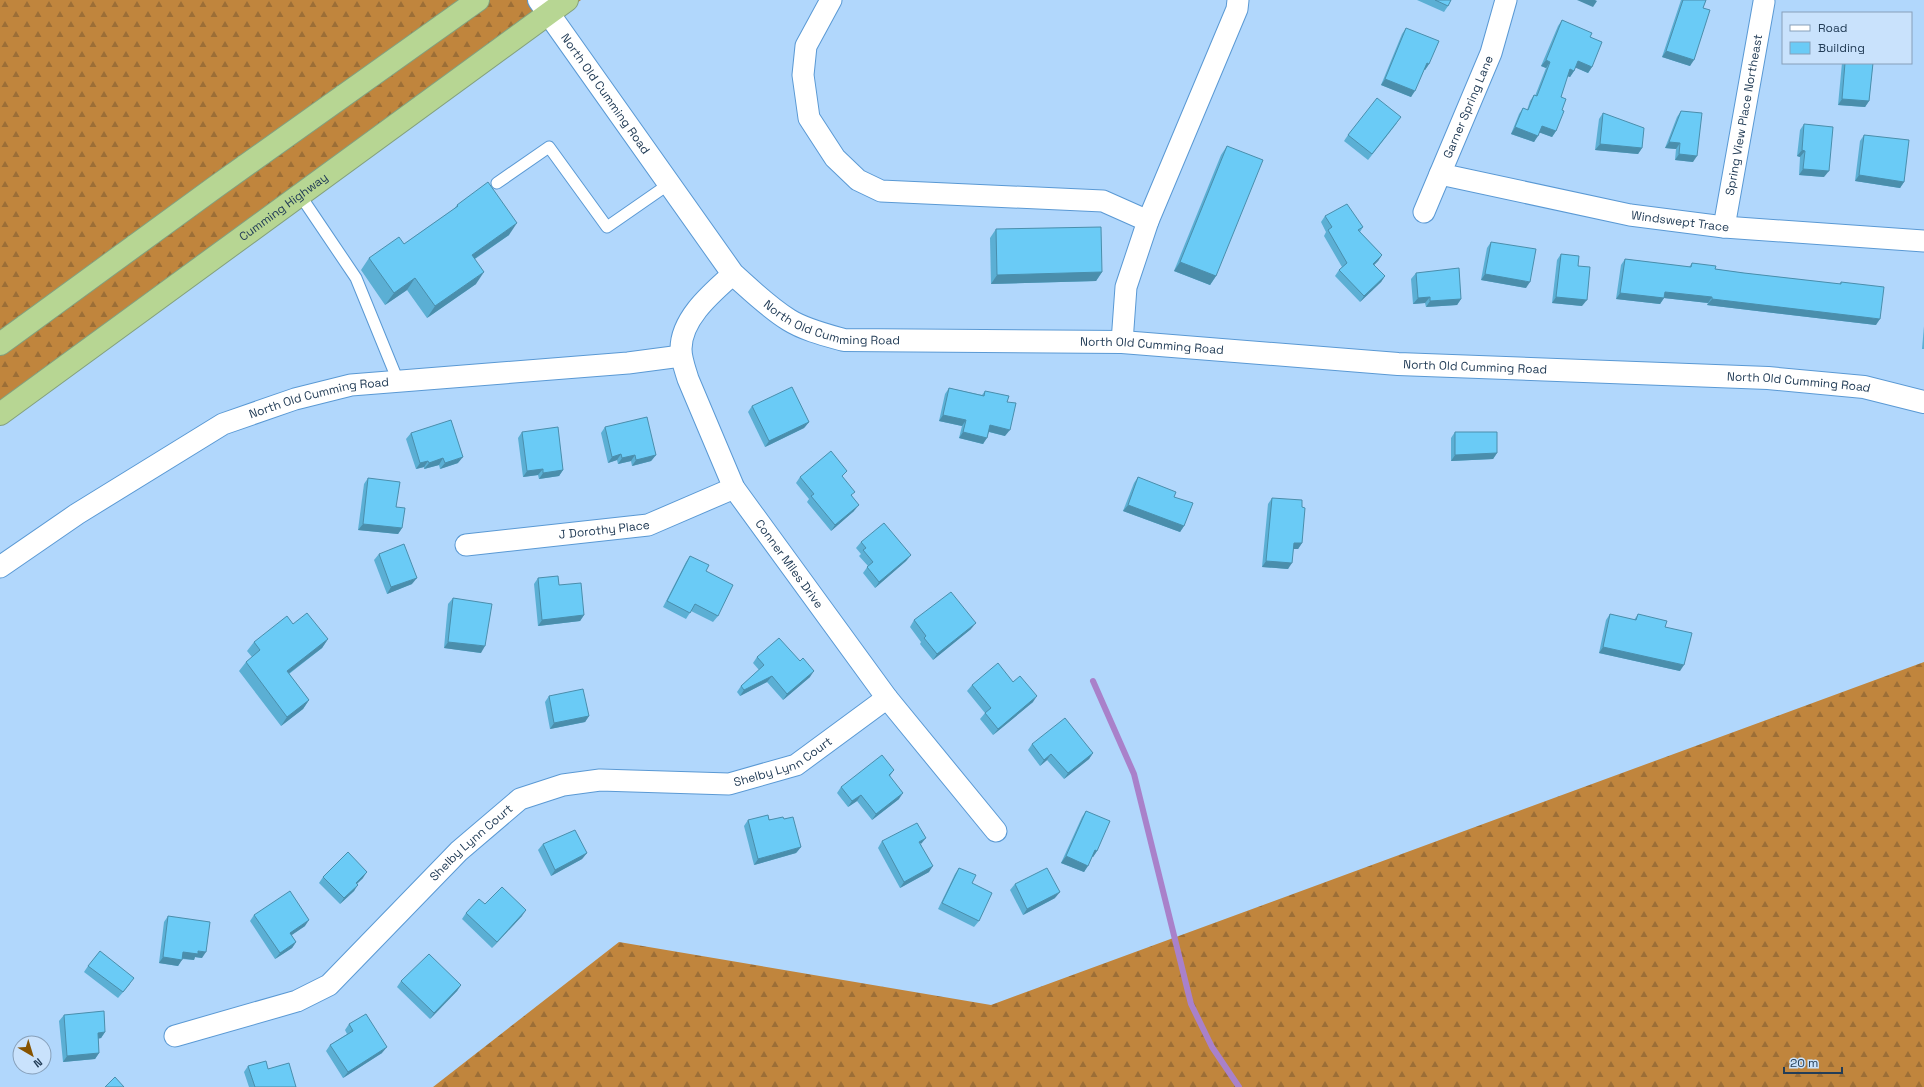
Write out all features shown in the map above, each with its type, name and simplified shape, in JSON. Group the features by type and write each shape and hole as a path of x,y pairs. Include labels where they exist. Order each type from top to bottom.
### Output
{"highway":[{"path":"0,344 214,188 478,0"},
{"name":"Cumming Highway","path":"0,414 300,195 544,7 567,0"}],"street":[{"path":"831,0 806,46 803,75 809,118 835,158 858,180 881,191 1103,201 1148,221"},
{"path":"1122,342 1126,287 1148,221 1237,9 1238,0"},
{"name":"Garner Spring Lane","path":"1424,212 1491,53 1506,0"},
{"name":"Spring View Place Northeast","path":"1724,227 1764,2"},
{"name":"North Old Cumming Road","path":"544,7 733,274 763,302 790,320 809,329 844,340 1122,342 1398,364 1768,378 1864,387 1924,402"},
{"name":"Windswept Trace","path":"1440,174 1630,215 1724,227 1924,241"},
{"name":"Conner Miles Drive","path":"733,274 705,301 691,320 682,339 681,356 688,379 734,488 887,698 996,831"},
{"name":"North Old Cumming Road","path":"0,567 77,514 223,424 294,399 344,387 398,381 628,363 681,356"},
{"name":"J Dorothy Place","path":"466,545 648,525 734,488"},
{"name":"Shelby Lynn Court","path":"175,1036 297,1001 330,985 459,851 520,799 563,785 600,780 729,784 796,765 887,698"}],"lane":[{"path":"497,183 549,147 606,227 669,184"},
{"path":"300,195 356,278 398,381"}],"green space":[{"path":"0,0 581,0 0,419"},
{"path":"1924,662 1924,1087 433,1087 619,942 991,1005"}],"building":[{"path":"1435,0 1451,0 1448,6"},
{"path":"1683,0 1706,0 1703,8 1710,10 1694,60 1666,51"},
{"path":"1562,20 1592,33 1590,37 1602,42 1592,67 1578,61 1574,71 1570,69 1561,97 1566,99 1562,110 1564,111 1556,131 1542,126 1538,136 1515,127 1523,108 1528,110 1534,95 1537,96 1550,62 1546,60"},
{"path":"1406,28 1439,41 1429,64 1427,63 1415,91 1385,79"},
{"path":"1845,64 1873,64 1869,101 1842,99"},
{"path":"1377,98 1401,117 1372,154 1348,135"},
{"path":"1681,111 1702,113 1697,156 1679,154 1680,143 1669,142"},
{"path":"1603,113 1644,128 1642,148 1600,144"},
{"path":"1804,124 1833,127 1829,171 1803,169 1805,151 1802,150"},
{"path":"1864,135 1909,140 1904,182 1859,175"},
{"path":"1227,146 1263,160 1216,276 1180,262"},
{"path":"488,182 517,223 472,255 484,272 435,306 415,278 394,293 369,258 399,237 404,244 458,206 457,205"},
{"path":"1347,204 1363,227 1358,230 1382,255 1373,264 1385,276 1364,296 1339,270 1347,263 1328,230 1332,227 1325,216"},
{"path":"1101,227 1102,272 997,275 996,229"},
{"path":"1491,242 1536,249 1530,282 1485,274"},
{"path":"1561,254 1579,256 1578,266 1590,267 1587,300 1556,297"},
{"path":"1625,259 1691,267 1692,263 1716,266 1715,269 1744,273 1841,284 1841,282 1884,287 1880,319 1665,292 1664,298 1620,293"},
{"path":"1459,268 1461,299 1430,301 1430,297 1418,298 1416,273"},
{"path":"792,387 809,422 769,441 752,406"},
{"path":"949,388 984,396 985,391 1009,396 1007,402 1016,403 1010,430 990,425 987,438 963,432 966,420 943,415"},
{"path":"647,417 656,455 636,460 635,455 622,458 621,454 612,457 605,427"},
{"path":"451,420 463,457 445,463 443,458 429,463 428,461 420,463 411,433"},
{"path":"558,427 563,470 543,473 543,469 527,471 522,432"},
{"path":"1455,432 1497,432 1497,453 1455,455"},
{"path":"831,451 847,471 842,476 855,492 851,495 859,505 835,525 811,496 814,494 800,477"},
{"path":"1138,477 1176,492 1174,497 1193,503 1184,526 1128,505"},
{"path":"368,478 400,482 396,507 405,508 402,528 363,524"},
{"path":"1272,498 1302,500 1302,507 1305,508 1302,543 1294,543 1292,563 1266,561"},
{"path":"884,523 911,555 879,582 867,567 873,562 863,550 866,548 861,542"},
{"path":"404,544 417,578 391,587 379,554"},
{"path":"690,556 709,565 706,571 733,585 718,616 695,604 690,613 667,601"},
{"path":"558,576 559,585 581,583 584,615 542,620 538,578"},
{"path":"951,592 976,623 937,654 924,638 926,636 914,620"},
{"path":"453,598 492,604 485,646 448,642"},
{"path":"307,613 328,639 287,671 309,700 287,717 246,662 260,650 254,642 287,616 293,624"},
{"path":"1610,614 1636,620 1638,614 1667,621 1665,627 1692,633 1684,665 1603,647"},
{"path":"779,638 800,661 803,658 814,671 787,694 772,676 744,690 741,686 764,665 757,657"},
{"path":"998,663 1013,682 1020,676 1037,696 998,729 985,713 991,708 972,685"},
{"path":"583,689 589,716 554,723 549,696"},
{"path":"1065,718 1093,753 1068,773 1051,754 1044,760 1032,744"},
{"path":"882,755 894,770 889,775 903,793 876,814 861,795 852,801 841,787"},
{"path":"1086,811 1110,821 1097,851 1095,850 1088,866 1066,856"},
{"path":"768,815 769,820 783,817 784,819 793,817 801,847 758,859 748,820"},
{"path":"917,823 926,838 919,842 933,866 904,882 882,841"},
{"path":"575,830 587,853 555,870 543,844"},
{"path":"348,852 367,872 356,883 358,885 344,898 323,877"},
{"path":"959,868 976,875 972,883 992,893 979,921 942,903"},
{"path":"1047,868 1060,892 1027,909 1015,884"},
{"path":"502,887 526,910 497,942 466,913 479,899 485,904"},
{"path":"290,891 309,920 290,933 296,942 280,953 254,915"},
{"path":"168,916 210,922 206,952 198,951 198,954 183,952 182,960 163,957"},
{"path":"100,951 134,978 123,992 88,966"},
{"path":"429,954 461,985 434,1013 401,981"},
{"path":"104,1011 105,1032 98,1033 99,1053 67,1056 64,1015"},
{"path":"366,1014 387,1047 348,1072 330,1045 353,1031 349,1024"},
{"path":"266,1061 268,1069 289,1063 296,1087 255,1087 248,1066"},
{"path":"115,1077 124,1087 105,1087"}],"waterway":[{"path":"1093,681 1134,774 1191,1004 1212,1047 1239,1087"}]}
